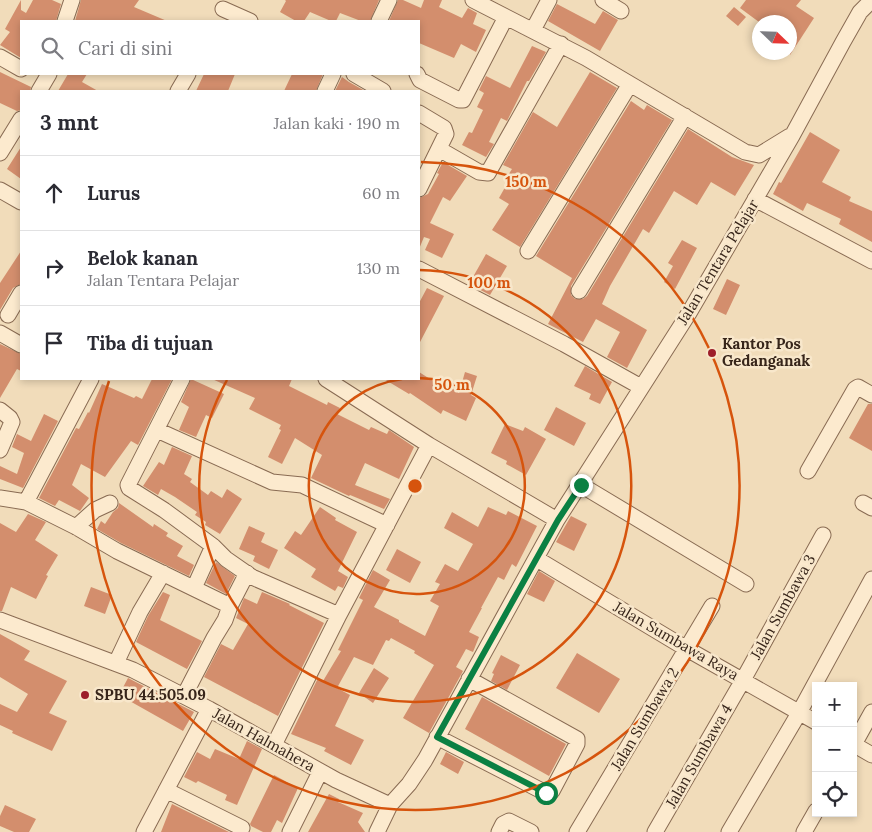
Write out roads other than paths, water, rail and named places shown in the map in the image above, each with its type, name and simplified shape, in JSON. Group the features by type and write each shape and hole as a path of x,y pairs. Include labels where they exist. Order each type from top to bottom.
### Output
{"street":[{"path":"65,20 72,0"},
{"path":"379,20 389,0"},
{"path":"533,30 549,0"},
{"path":"603,0 622,11"},
{"name":"Jalan Tentara Pelajar","path":"377,832 390,805 409,784 437,737 558,520 640,387 689,313 792,136 866,16 872,0"},
{"path":"476,1 562,44 745,152 759,155 792,136"},
{"path":"223,10 248,20"},
{"path":"418,75 420,80 459,100 463,100 506,17"},
{"path":"439,149 479,172 488,173 562,44"},
{"path":"0,57 20,68"},
{"path":"179,90 187,75"},
{"path":"325,90 333,75"},
{"path":"355,75 374,89"},
{"path":"528,251 630,84"},
{"path":"420,114 445,130 446,135 439,149 424,164 420,184"},
{"path":"579,291 685,116"},
{"path":"0,153 20,121"},
{"path":"0,190 20,201"},
{"path":"756,199 871,257"},
{"path":"420,270 564,344 640,387"},
{"path":"8,315 20,294"},
{"path":"0,333 20,344"},
{"path":"26,502 90,380"},
{"path":"182,380 128,487 164,510 213,546 226,559 247,573 339,615"},
{"path":"328,380 429,445 558,520"},
{"path":"808,471 855,388 858,387 872,395"},
{"path":"0,410 12,422 0,450"},
{"path":"157,430 272,482 302,485 386,525"},
{"path":"274,745 339,615 429,445"},
{"path":"581,485 746,584"},
{"path":"0,498 26,502 76,527 117,551 230,606"},
{"path":"76,527 94,510 110,503"},
{"name":"Jalan Sumbawa 3","path":"743,680 823,535"},
{"path":"194,588 213,546"},
{"name":"Jalan Sumbawa Raya","path":"537,559 687,649 812,720"},
{"path":"116,663 140,612 163,573"},
{"path":"184,696 225,620 247,573"},
{"path":"729,832 799,713 872,578"},
{"name":"Jalan Sumbawa 2","path":"577,832 712,606"},
{"name":"Jalan Halmahera","path":"0,620 116,663 209,709 320,772 390,805"},
{"path":"437,737 546,793 552,791 577,744 577,739 468,679"},
{"name":"Jalan Sumbawa 4","path":"655,832 743,680"},
{"path":"144,832 209,709"},
{"path":"857,740 872,712"},
{"path":"857,747 872,755"},
{"path":"290,832 320,772"},
{"path":"166,790 242,828"},
{"path":"804,832 813,817"},
{"path":"499,832 503,824 510,821 531,832"}],"place":[{"name":"Kantor Pos Gedanganak","path":"712,353"},
{"name":"SPBU 44.505.09","path":"85,695"}]}
